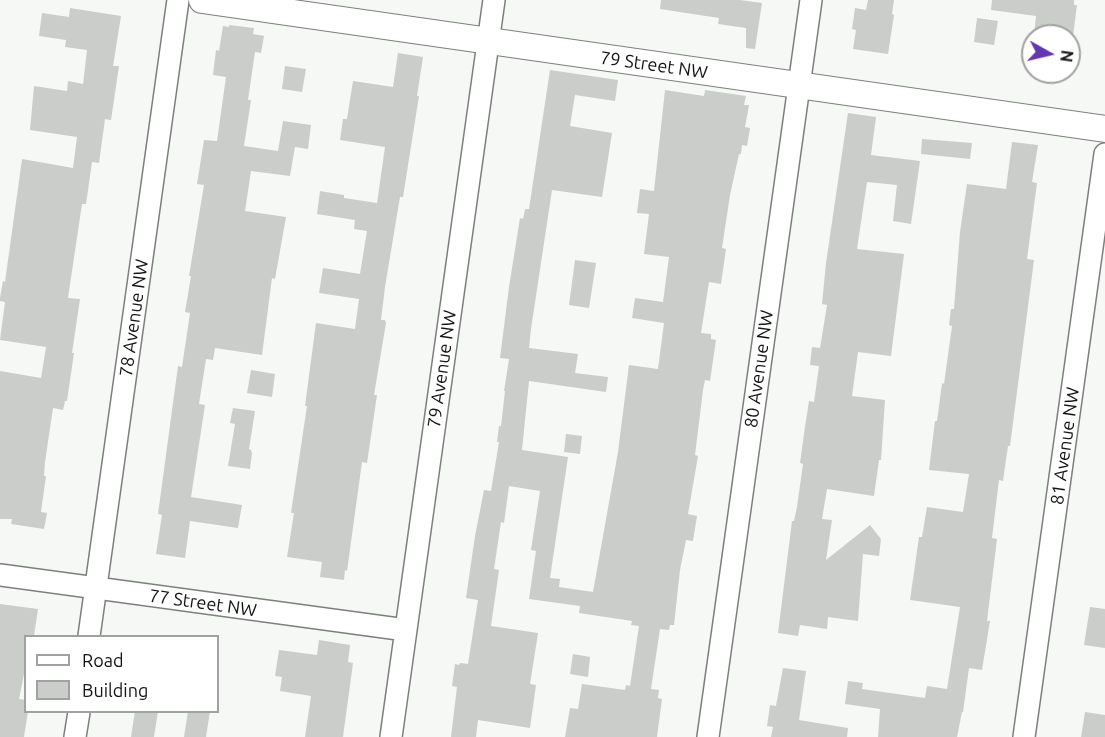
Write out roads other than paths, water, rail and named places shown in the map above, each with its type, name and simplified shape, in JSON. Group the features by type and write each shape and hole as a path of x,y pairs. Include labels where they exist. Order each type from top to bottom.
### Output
{"street":[{"name":"78 Avenue NW","path":"89,635 178,0"},
{"name":"79 Street NW","path":"202,0 1105,129"},
{"name":"79 Avenue NW","path":"391,737 494,0"},
{"name":"80 Avenue NW","path":"708,737 811,0"},
{"name":"81 Avenue NW","path":"1024,737 1105,154"},
{"name":"77 Street NW","path":"0,574 406,630"},
{"path":"75,737 79,713"}]}
